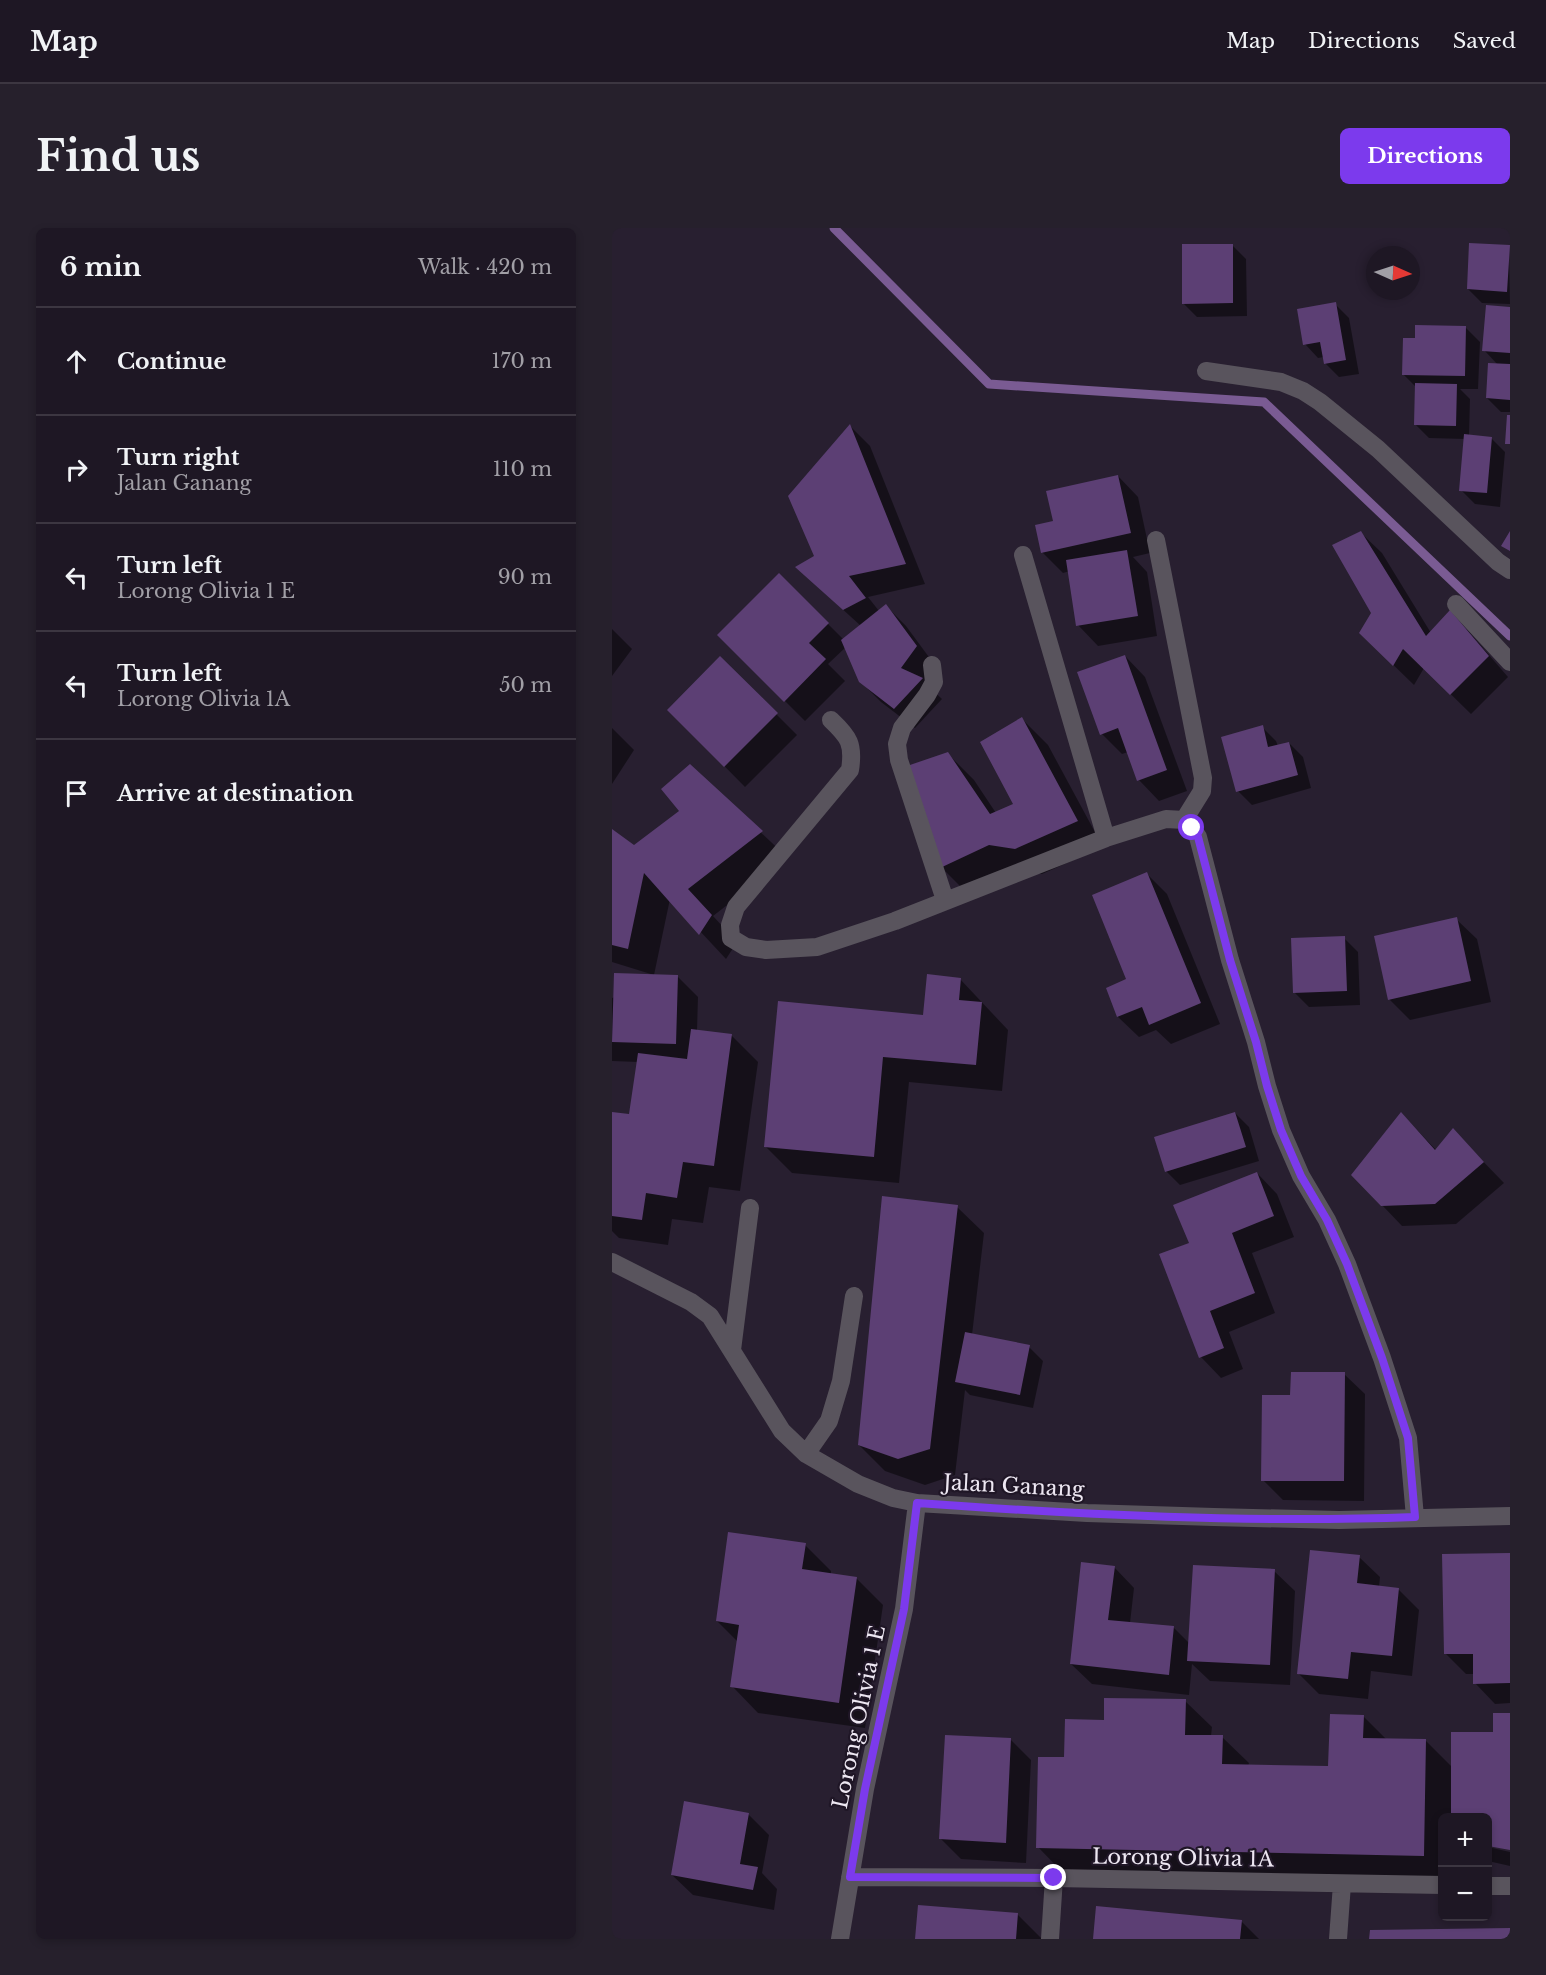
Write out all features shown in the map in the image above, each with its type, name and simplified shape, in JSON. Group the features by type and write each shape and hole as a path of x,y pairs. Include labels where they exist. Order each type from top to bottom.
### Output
{"street":[{"path":"1206,371 1281,382 1311,397 1378,449 1498,562 1510,570"},
{"path":"1156,540 1203,778 1203,791 1184,820"},
{"path":"1023,555 1106,838"},
{"path":"1456,604 1510,662"},
{"path":"932,665 934,682 902,728 897,744 899,760 945,900"},
{"path":"831,720 847,735 851,746 850,770 736,907 730,925 731,938 746,947 766,950 817,947 895,921 1106,838 1166,819 1184,820 1192,828 1198,837 1230,960 1281,1130 1301,1176 1327,1220 1347,1264 1382,1358 1408,1438 1415,1517"},
{"path":"732,1350 750,1208"},
{"name":"Jalan Ganang","path":"612,1262 692,1302 710,1316 782,1431 807,1454 858,1484 893,1498 917,1503 1076,1513 1339,1520 1510,1516"},
{"path":"807,1454 829,1421 841,1381 854,1296"},
{"name":"Lorong Olivia 1 E","path":"840,1939 865,1789 904,1609 917,1503"},
{"name":"Lorong Olivia 1A","path":"850,1877 1438,1885"},
{"path":"1050,1939 1054,1878"},
{"path":"1338,1939 1342,1884"},
{"path":"1492,1886 1510,1886"}],"building":[{"path":"1469,243 1510,245 1507,292 1467,289"},
{"path":"1182,244 1233,244 1233,303 1182,304"},
{"path":"1336,302 1346,360 1324,364 1320,342 1303,345 1297,309"},
{"path":"1486,305 1510,307 1510,353 1482,351"},
{"path":"1415,325 1466,326 1465,376 1402,375 1403,338 1415,338"},
{"path":"1488,363 1510,364 1510,400 1486,398"},
{"path":"1415,383 1457,384 1456,426 1414,425"},
{"path":"1507,415 1510,415 1510,444 1505,444"},
{"path":"850,424 906,564 849,576 866,598 843,610 795,567 814,556 788,496"},
{"path":"1464,434 1492,437 1487,493 1459,491"},
{"path":"1118,475 1131,533 1041,553 1035,525 1053,521 1046,491"},
{"path":"1361,531 1426,636 1450,610 1489,656 1450,695 1403,649 1393,666 1359,633 1371,613 1332,545"},
{"path":"1510,531 1510,551 1501,546"},
{"path":"1127,550 1138,616 1076,626 1066,560"},
{"path":"779,573 829,623 809,643 826,659 784,702 717,635"},
{"path":"886,604 917,646 901,668 923,678 894,709 859,682 841,640"},
{"path":"1125,655 1167,770 1137,781 1118,728 1100,735 1077,672"},
{"path":"720,656 778,713 724,767 667,710"},
{"path":"1022,717 1078,821 1015,849 989,845 940,868 907,766 948,752 990,814 1013,804 980,742"},
{"path":"1263,725 1268,747 1289,742 1298,775 1236,792 1221,737"},
{"path":"690,764 763,831 688,889 712,915 699,935 644,873 628,949 612,945 612,829 634,845 679,811 661,789"},
{"path":"1147,872 1201,1003 1149,1025 1142,1007 1117,1017 1106,988 1126,979 1092,895"},
{"path":"1457,917 1471,981 1388,1000 1374,936"},
{"path":"1345,936 1347,991 1293,993 1291,938"},
{"path":"614,973 678,975 676,1044 612,1042"},
{"path":"927,974 961,978 959,1000 982,1002 976,1065 883,1057 874,1157 764,1147 778,1001 923,1015"},
{"path":"691,1029 732,1034 714,1166 683,1162 677,1198 646,1193 642,1220 612,1216 612,1112 629,1114 638,1053 687,1059"},
{"path":"1235,1112 1246,1147 1165,1172 1154,1137"},
{"path":"1401,1112 1435,1150 1453,1128 1484,1162 1435,1204 1381,1206 1351,1175"},
{"path":"1257,1172 1274,1216 1232,1233 1255,1293 1210,1311 1224,1348 1199,1358 1159,1254 1189,1243 1173,1205"},
{"path":"882,1196 958,1205 930,1449 898,1459 858,1445"},
{"path":"965,1332 1030,1345 1020,1395 955,1382"},
{"path":"1291,1372 1345,1372 1344,1481 1261,1481 1262,1395 1290,1395"},
{"path":"728,1532 806,1543 802,1569 857,1577 839,1703 730,1687 739,1625 716,1621"},
{"path":"1310,1550 1360,1555 1357,1583 1399,1588 1392,1656 1351,1652 1348,1679 1297,1674"},
{"path":"1510,1553 1510,1683 1473,1684 1473,1654 1444,1654 1442,1554"},
{"path":"1081,1562 1115,1566 1108,1620 1174,1626 1169,1675 1070,1664"},
{"path":"1193,1565 1275,1569 1270,1665 1187,1661"},
{"path":"1104,1698 1186,1699 1185,1735 1223,1735 1222,1764 1328,1766 1330,1714 1364,1715 1363,1738 1426,1739 1424,1856 1036,1848 1038,1757 1064,1757 1065,1719 1104,1720"},
{"path":"1493,1713 1510,1713 1510,1850 1492,1847 1492,1813 1451,1813 1451,1732 1493,1732"},
{"path":"945,1735 1011,1738 1006,1843 939,1839"},
{"path":"684,1801 749,1813 740,1864 758,1867 753,1890 671,1875"},
{"path":"918,1905 1018,1913 1016,1939 915,1939"},
{"path":"1096,1906 1242,1920 1240,1939 1093,1939"},
{"path":"1510,1928 1510,1939 1369,1939 1370,1930"}],"waterway":[{"path":"834,228 989,384 1264,402 1510,636"}],"route":[{"path":"1054,1878 850,1877 865,1789 904,1609 917,1503 1087,1513 1215,1517 1339,1520 1415,1517 1408,1438 1382,1358 1347,1264 1327,1220 1301,1176 1281,1130 1230,960 1198,837 1192,828"}]}
